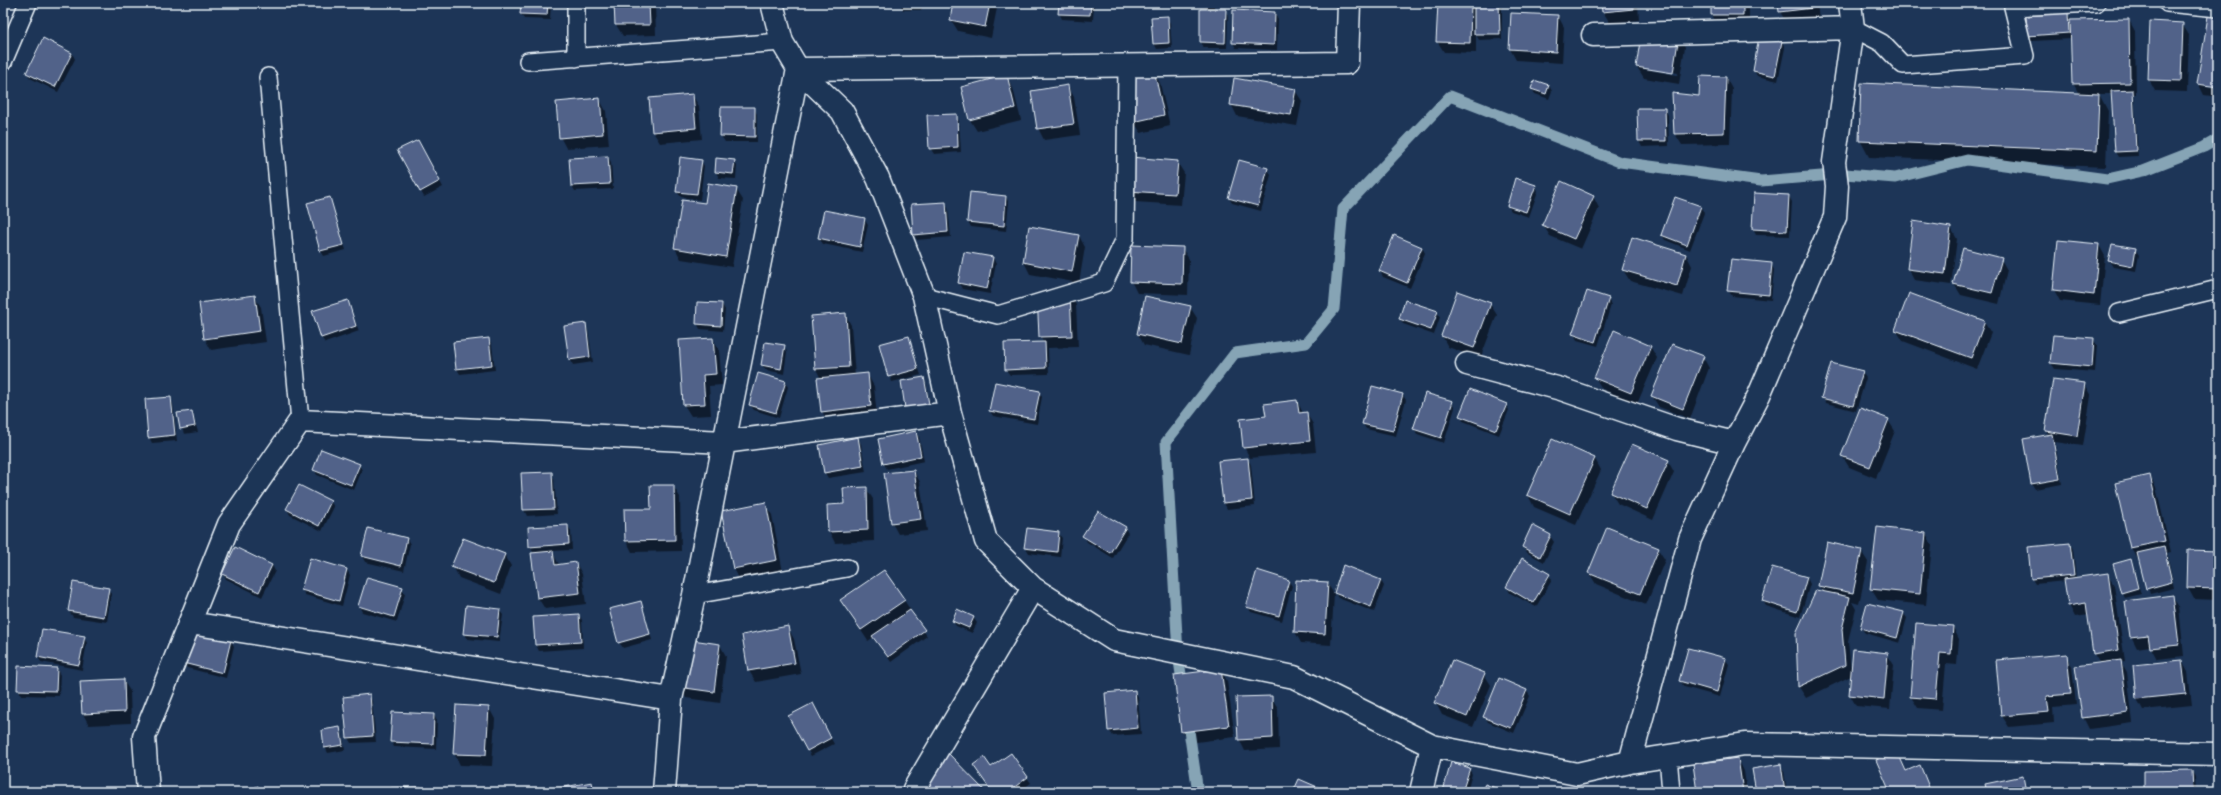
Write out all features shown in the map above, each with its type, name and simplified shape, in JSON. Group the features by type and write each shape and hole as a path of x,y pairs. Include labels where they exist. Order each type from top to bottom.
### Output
{"street":[{"path":"772,3 782,42 798,69 842,112 878,178 924,296 950,413 986,541 1033,588 1114,640 1294,677 1432,746 1577,774 1630,762 1745,744 2218,754"},
{"path":"798,69 1347,63 1349,3"},
{"path":"1630,762 1690,539 1734,443 1759,395 1835,217 1837,186 1834,162 1853,28 1850,3"},
{"path":"1593,35 1853,28"},
{"path":"664,792 671,700 694,596 798,69"},
{"path":"1467,364 1561,388 1677,429 1734,443"},
{"path":"148,792 144,736 229,524 300,421 724,442 950,413"},
{"path":"915,792 914,789 1033,588"},
{"path":"190,623 671,700"},
{"path":"1421,792 1432,746"}],"lane":[{"path":"3,62 28,3"},
{"path":"576,3 576,58"},
{"path":"1853,28 1882,43 1904,65 2024,56 2013,7 2096,3"},
{"path":"2167,3 2218,8"},
{"path":"528,61 782,42"},
{"path":"924,296 998,315 1104,283 1125,239 1127,65"},
{"path":"268,77 300,421"},
{"path":"2119,313 2218,289"},
{"path":"694,596 847,568"},
{"path":"1668,756 1671,792"}],"building":[{"path":"521,3 548,3 547,15 520,14"},
{"path":"614,3 649,3 650,25 615,25"},
{"path":"919,3 919,5 899,4"},
{"path":"953,3 990,3 985,27 950,20"},
{"path":"1059,3 1091,3 1090,15 1058,14"},
{"path":"1438,3 1471,3 1470,43 1436,42"},
{"path":"1474,3 1499,3 1500,34 1474,34"},
{"path":"1601,3 1633,3 1634,9 1602,12"},
{"path":"1711,3 1743,3 1743,15 1711,15"},
{"path":"1778,3 1813,3 1813,8 1779,12"},
{"path":"1200,9 1226,9 1225,43 1200,42"},
{"path":"1233,10 1275,12 1274,45 1232,43"},
{"path":"1511,13 1558,15 1556,52 1509,49"},
{"path":"2068,13 2069,33 2027,36 2026,16"},
{"path":"1168,16 1169,43 1153,44 1151,17"},
{"path":"2208,16 2218,17 2218,87 2197,84"},
{"path":"2129,19 2130,83 2072,84 2070,20"},
{"path":"2150,21 2183,23 2181,81 2148,80"},
{"path":"1642,29 1679,35 1673,73 1636,67"},
{"path":"1759,37 1782,41 1775,76 1753,71"},
{"path":"43,38 72,53 55,87 26,73"},
{"path":"1154,70 1164,115 1133,122 1123,78"},
{"path":"1007,75 1015,108 969,120 961,87"},
{"path":"1700,76 1726,77 1724,133 1674,134 1672,93 1699,96"},
{"path":"1234,78 1296,89 1291,115 1230,105"},
{"path":"1534,80 1549,85 1546,94 1531,89"},
{"path":"1861,83 2099,94 2097,151 1859,141"},
{"path":"1068,85 1074,124 1037,129 1031,91"},
{"path":"2133,90 2136,151 2115,152 2111,91"},
{"path":"693,94 696,128 652,132 649,98"},
{"path":"600,98 603,134 559,138 556,102"},
{"path":"721,107 755,107 755,137 720,136"},
{"path":"1637,108 1665,108 1666,141 1638,141"},
{"path":"957,114 958,147 929,149 927,115"},
{"path":"418,140 440,181 420,192 397,150"},
{"path":"608,156 610,184 571,186 569,158"},
{"path":"680,157 702,160 697,194 676,192"},
{"path":"1130,157 1178,161 1175,194 1127,191"},
{"path":"716,158 735,160 733,174 715,172"},
{"path":"1239,160 1268,168 1258,206 1228,198"},
{"path":"1515,178 1536,185 1526,212 1507,206"},
{"path":"1561,181 1594,196 1574,239 1542,225"},
{"path":"708,183 737,188 726,257 674,248 682,200 705,203"},
{"path":"970,192 1006,196 1004,226 967,222"},
{"path":"1754,193 1789,195 1787,231 1752,229"},
{"path":"330,197 344,245 320,251 307,203"},
{"path":"1675,197 1701,206 1687,245 1661,235"},
{"path":"946,202 948,232 913,235 911,204"},
{"path":"824,210 865,218 860,247 818,238"},
{"path":"1913,221 1951,227 1945,274 1907,269"},
{"path":"1029,226 1079,235 1072,272 1023,262"},
{"path":"1394,235 1422,247 1407,283 1379,271"},
{"path":"1632,237 1686,254 1677,286 1622,270"},
{"path":"2058,240 2099,244 2094,295 2053,290"},
{"path":"2112,244 2136,248 2133,266 2108,261"},
{"path":"1131,245 1183,247 1182,284 1130,282"},
{"path":"1963,248 2002,258 1992,293 1953,284"},
{"path":"964,252 993,257 987,289 958,283"},
{"path":"1731,259 1772,263 1769,295 1727,291"},
{"path":"1457,291 1491,303 1474,348 1441,336"},
{"path":"1587,291 1609,298 1595,342 1572,334"},
{"path":"1070,293 1072,336 1039,337 1037,294"},
{"path":"1909,293 1985,321 1971,358 1895,330"},
{"path":"255,295 260,331 204,339 199,303"},
{"path":"1145,296 1191,306 1182,344 1137,334"},
{"path":"348,300 356,326 321,338 312,311"},
{"path":"1405,300 1438,311 1431,330 1399,319"},
{"path":"697,302 722,303 721,326 696,324"},
{"path":"846,313 849,367 815,369 811,316"},
{"path":"586,323 590,357 569,360 564,326"},
{"path":"1614,330 1651,346 1631,393 1594,378"},
{"path":"2053,335 2094,338 2092,367 2050,363"},
{"path":"909,336 918,369 888,377 879,344"},
{"path":"489,338 492,365 456,369 453,342"},
{"path":"713,338 716,374 703,375 705,404 683,405 679,340"},
{"path":"765,342 785,345 781,369 761,365"},
{"path":"1045,342 1046,368 1005,370 1004,343"},
{"path":"1672,344 1704,356 1683,409 1651,396"},
{"path":"1831,363 1863,371 1853,406 1821,398"},
{"path":"758,373 786,381 776,413 749,405"},
{"path":"868,373 871,406 821,412 817,378"},
{"path":"924,377 929,404 905,408 901,381"},
{"path":"2053,379 2085,383 2077,436 2045,431"},
{"path":"995,382 1040,391 1034,419 989,411"},
{"path":"1372,386 1403,394 1393,431 1362,424"},
{"path":"1470,389 1507,404 1496,430 1459,416"},
{"path":"1425,393 1453,401 1441,438 1413,429"},
{"path":"171,397 175,435 148,438 145,399"},
{"path":"1297,400 1299,413 1307,412 1310,441 1243,448 1240,419 1266,416 1264,404"},
{"path":"1860,408 1889,419 1870,467 1841,456"},
{"path":"192,411 195,426 180,429 177,413"},
{"path":"916,431 921,456 883,464 878,439"},
{"path":"2052,434 2060,479 2031,484 2023,439"},
{"path":"858,437 863,466 824,473 819,445"},
{"path":"1552,439 1595,458 1570,514 1527,495"},
{"path":"1632,444 1669,460 1647,509 1610,493"},
{"path":"321,449 360,464 351,485 313,470"},
{"path":"1248,458 1252,500 1223,503 1218,461"},
{"path":"914,470 921,519 891,523 884,473"},
{"path":"552,472 554,509 523,510 521,473"},
{"path":"2150,475 2165,541 2130,548 2115,483"},
{"path":"299,485 331,501 319,526 286,509"},
{"path":"650,485 674,485 675,540 625,541 624,509 651,509"},
{"path":"867,487 868,530 828,532 827,505 844,504 843,488"},
{"path":"766,502 777,560 733,569 721,511"},
{"path":"1098,511 1126,527 1110,553 1082,536"},
{"path":"568,525 569,544 529,547 528,527"},
{"path":"1532,525 1551,535 1540,557 1522,547"},
{"path":"1607,527 1659,548 1640,594 1588,573"},
{"path":"1877,527 1926,533 1920,594 1870,589"},
{"path":"368,528 407,538 401,566 361,556"},
{"path":"1027,528 1059,532 1057,552 1024,548"},
{"path":"463,538 505,554 494,583 451,567"},
{"path":"1827,542 1862,550 1853,593 1818,586"},
{"path":"2070,543 2074,575 2031,579 2028,547"},
{"path":"235,547 272,565 259,592 222,574"},
{"path":"2164,547 2172,582 2146,589 2137,553"},
{"path":"2188,550 2218,551 2218,589 2187,588"},
{"path":"553,551 555,565 576,562 580,593 537,598 531,553"},
{"path":"310,558 347,569 339,601 301,590"},
{"path":"1522,558 1550,574 1533,603 1506,587"},
{"path":"2131,559 2138,588 2121,593 2113,564"},
{"path":"1343,565 1381,580 1371,607 1334,593"},
{"path":"1772,567 1807,577 1797,612 1762,601"},
{"path":"884,570 905,600 861,630 840,600"},
{"path":"1257,570 1289,580 1279,616 1246,607"},
{"path":"2108,573 2119,650 2093,654 2086,603 2068,606 2064,579"},
{"path":"367,577 403,587 394,617 358,606"},
{"path":"1296,580 1328,582 1325,634 1294,632"},
{"path":"73,582 109,588 104,617 68,611"},
{"path":"1816,590 1850,597 1842,629 1845,665 1798,687 1796,633"},
{"path":"2173,595 2179,645 2150,648 2148,635 2130,637 2125,601"},
{"path":"641,601 650,634 618,643 609,609"},
{"path":"1867,603 1904,612 1897,638 1860,628"},
{"path":"466,605 500,609 497,637 463,634"},
{"path":"957,609 974,617 969,628 952,621"},
{"path":"910,610 925,630 888,657 872,636"},
{"path":"579,614 581,642 535,645 533,617"},
{"path":"1916,623 1953,626 1951,654 1940,653 1936,699 1910,697"},
{"path":"788,626 795,663 748,671 742,635"},
{"path":"42,629 85,636 79,665 37,657"},
{"path":"191,630 231,640 223,673 183,663"},
{"path":"685,639 720,644 714,692 678,687"},
{"path":"1688,648 1726,658 1717,692 1679,681"},
{"path":"1853,649 1888,653 1884,699 1849,695"},
{"path":"2067,654 2071,694 2047,696 2049,712 2001,716 1996,660"},
{"path":"1452,660 1485,673 1467,717 1434,703"},
{"path":"2121,660 2128,712 2082,718 2075,666"},
{"path":"2182,660 2186,694 2136,699 2133,665"},
{"path":"18,666 57,668 56,691 17,690"},
{"path":"1221,669 1229,726 1181,732 1174,675"},
{"path":"1499,678 1527,690 1511,728 1483,717"},
{"path":"124,679 125,712 82,714 80,681"},
{"path":"1135,690 1138,728 1108,731 1105,693"},
{"path":"370,694 373,736 347,738 343,697"},
{"path":"1272,696 1273,738 1238,740 1236,697"},
{"path":"813,703 831,738 807,751 788,716"},
{"path":"456,705 489,707 486,755 453,754"},
{"path":"392,712 434,714 433,744 390,742"},
{"path":"340,727 343,745 324,748 322,730"},
{"path":"1897,751 1906,771 1920,765 1929,787 1917,792 1890,792 1876,760"},
{"path":"948,753 985,791 984,792 933,792 921,779"},
{"path":"1011,753 1028,777 1008,792 992,792 973,765 984,757 991,767"},
{"path":"1738,758 1743,792 1697,792 1693,764"},
{"path":"1451,762 1470,768 1462,792 1443,791"},
{"path":"1781,764 1785,792 1756,792 1752,769"},
{"path":"2192,770 2193,792 2144,792 2144,771"},
{"path":"2023,776 2026,792 1987,792 1985,784"},
{"path":"1299,779 1329,792 1293,792"},
{"path":"592,782 594,792 542,791"},
{"path":"1485,784 1506,792 1481,792"},
{"path":"258,786 261,792 244,792"},
{"path":"421,787 421,792 392,792 391,788"}],"waterway":[{"path":"1183,688 1178,654 1166,442 1235,353 1306,343 1334,309 1343,209 1450,96 1620,162 1761,181 1845,174 1895,178 1967,160 2107,179 2143,171 2204,147 2218,139"},
{"path":"1187,717 1198,792"}]}
